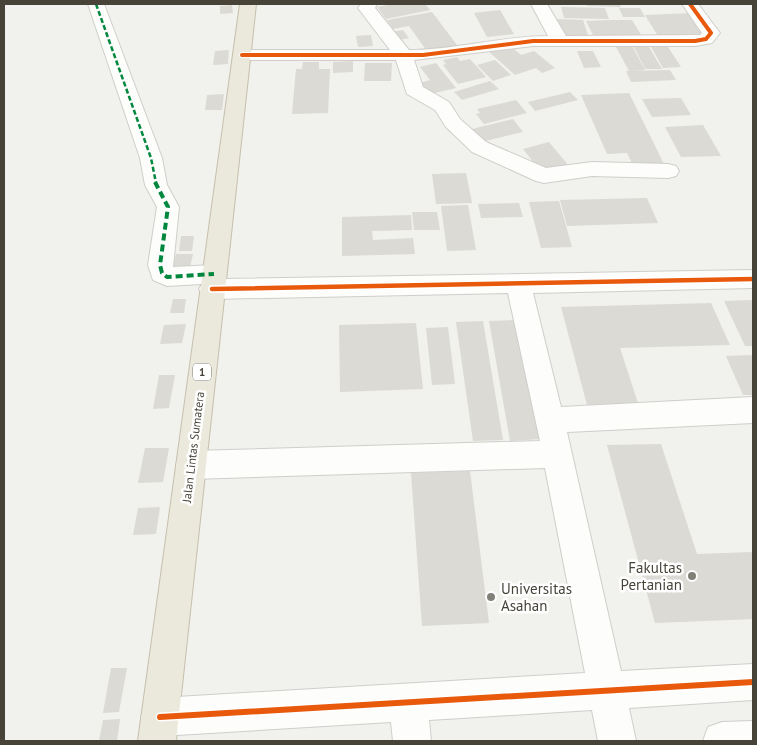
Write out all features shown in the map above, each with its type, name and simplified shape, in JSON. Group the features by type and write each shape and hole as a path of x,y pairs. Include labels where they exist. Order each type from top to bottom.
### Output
{"highway":[{"name":"Jalan Lintas Sumatera","path":"158,729 248,4"}],"street":[{"path":"96,4 151,158 156,186 168,207 160,265 162,273 167,277 213,282 518,282 753,279"},
{"path":"369,4 366,8 403,54 414,90 442,106 453,123 479,147 536,173 550,176 592,169 668,170"},
{"path":"539,4 560,41"},
{"path":"242,55 423,55 515,42 695,41 706,39 711,33 690,4"},
{"path":"518,282 550,420 617,741"},
{"path":"550,420 753,410"},
{"path":"191,465 556,454"},
{"path":"158,729 408,702 753,682"},
{"path":"408,702 412,741"},
{"path":"722,741 753,740"}],"building":[{"path":"393,4 425,4 430,10 386,19 377,7"},
{"path":"587,4 620,4 621,7 587,6"},
{"path":"232,5 233,13 220,14 220,6"},
{"path":"561,7 605,8 609,19 564,18"},
{"path":"619,8 640,8 645,17 623,17"},
{"path":"500,10 514,34 487,37 474,13"},
{"path":"432,12 457,45 427,51 409,26 393,29 387,20"},
{"path":"692,13 707,34 658,36 645,15"},
{"path":"557,19 583,20 589,38 562,38"},
{"path":"632,20 643,38 595,39 586,21"},
{"path":"403,30 409,38 393,41 387,33"},
{"path":"371,35 373,46 358,47 356,36"},
{"path":"631,44 645,70 629,71 615,45"},
{"path":"666,44 681,67 663,68 650,45"},
{"path":"503,46 508,50 514,49 521,55 534,51 555,68 542,73 536,68 515,75 488,51"},
{"path":"634,47 649,47 662,69 645,69"},
{"path":"229,50 228,64 213,65 215,51"},
{"path":"577,51 593,51 601,67 584,68"},
{"path":"457,57 460,61 470,59 486,77 458,84 443,65 446,64 443,60"},
{"path":"495,60 511,75 493,81 477,65"},
{"path":"353,61 353,72 333,73 333,62"},
{"path":"303,62 319,62 319,69 330,69 328,113 292,114 296,69 302,69"},
{"path":"365,63 392,63 391,81 364,81"},
{"path":"436,63 456,88 426,95 417,84 430,80 420,67"},
{"path":"670,70 676,80 631,82 626,71"},
{"path":"490,81 499,89 462,100 454,92"},
{"path":"570,92 578,100 535,111 528,102"},
{"path":"629,93 665,166 634,167 627,153 607,154 581,95"},
{"path":"224,94 222,110 205,110 207,95"},
{"path":"681,98 691,115 652,117 642,99"},
{"path":"516,100 527,113 484,124 476,114 480,113 477,109"},
{"path":"513,119 523,132 481,142 472,129"},
{"path":"703,125 721,156 681,157 665,127"},
{"path":"549,142 569,166 542,173 523,149"},
{"path":"466,173 472,203 436,204 432,174"},
{"path":"647,198 658,223 567,226 560,200"},
{"path":"559,201 572,247 541,248 529,202"},
{"path":"519,203 523,217 481,218 478,204"},
{"path":"468,205 476,250 447,251 441,206"},
{"path":"412,212 437,212 440,230 414,230"},
{"path":"411,215 412,230 372,231 373,240 413,238 415,254 342,256 342,217"},
{"path":"181,236 194,236 192,251 179,251"},
{"path":"176,254 193,254 190,267 173,267"},
{"path":"173,299 186,299 184,313 170,313"},
{"path":"753,300 753,346 745,346 724,301"},
{"path":"711,303 730,345 620,348 638,403 587,405 561,307"},
{"path":"516,320 541,439 510,441 489,321"},
{"path":"483,321 503,440 473,441 456,322"},
{"path":"416,323 423,389 340,392 339,325"},
{"path":"186,324 182,343 160,344 164,325"},
{"path":"448,327 455,384 432,385 426,328"},
{"path":"753,355 753,395 743,395 726,356"},
{"path":"159,375 175,375 169,408 153,409"},
{"path":"661,444 697,554 753,552 753,619 655,623 607,445"},
{"path":"145,448 169,448 163,482 138,483"},
{"path":"470,471 489,623 422,626 411,473"},
{"path":"160,507 156,534 133,535 138,508"},
{"path":"111,668 127,668 119,712 103,713"},
{"path":"120,719 117,741 99,741 103,720"}],"marked path":[{"path":"96,4 151,158 156,185 168,207 160,265 162,273 167,277 214,274"}],"cycle path":[{"path":"242,55 423,55 533,41 695,41 706,39 711,33 690,4"},
{"path":"212,289 753,279"},
{"path":"160,717 753,682"}],"place":[{"name":"Fakultas Pertanian","path":"692,576"},
{"name":"Universitas Asahan","path":"491,597"}]}
